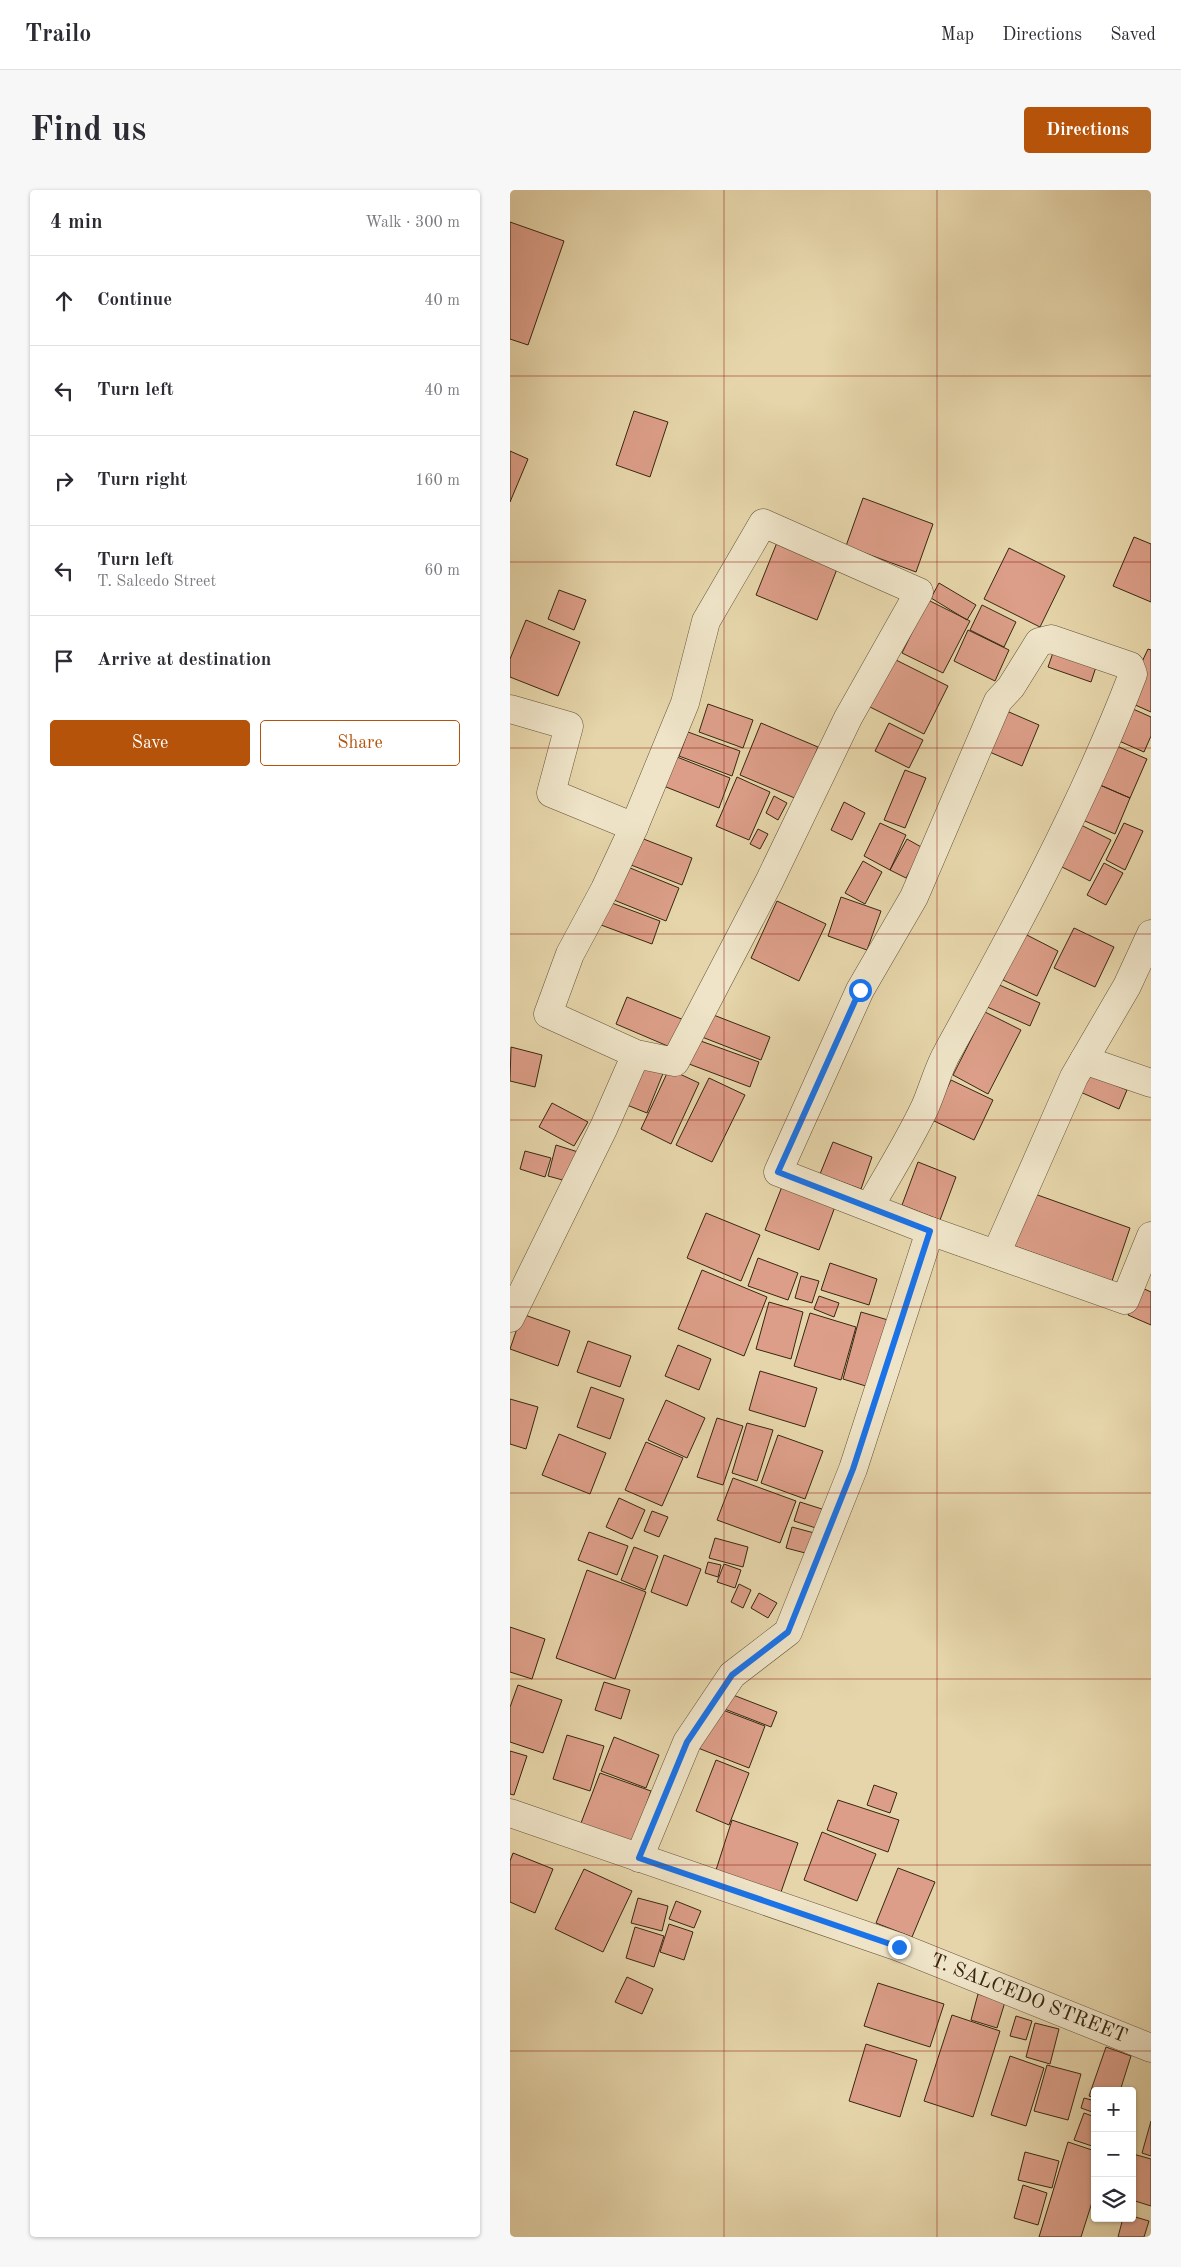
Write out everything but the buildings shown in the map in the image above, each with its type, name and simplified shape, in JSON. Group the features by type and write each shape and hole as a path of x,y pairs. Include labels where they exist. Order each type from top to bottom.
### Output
{"street":[{"path":"763,523 918,592 848,718 769,882 675,1062 636,1054 548,1014 570,954 604,890 634,827 685,704 706,621 763,523"},
{"path":"870,1206 915,1127 946,1053 975,1004 1066,829 1106,745 1133,674 1130,666 1051,639 1039,642 1011,687 998,701 914,897 860,990 778,1172 870,1206 930,1231 1125,1300 1151,1236"},
{"path":"510,709 569,726 552,793 634,827"},
{"path":"996,1254 1074,1077 1127,986 1151,934"},
{"path":"510,1318 604,1127 636,1054"},
{"path":"1084,1060 1151,1083"},
{"path":"639,1858 687,1742 732,1675 788,1632 853,1469 930,1231"},
{"name":"T. SALCEDO STREET","path":"510,1813 899,1947 1151,2048"}],"route":[{"path":"860,990 778,1172 870,1206 930,1231 853,1469 788,1632 732,1675 687,1742 639,1858 899,1947"}]}
